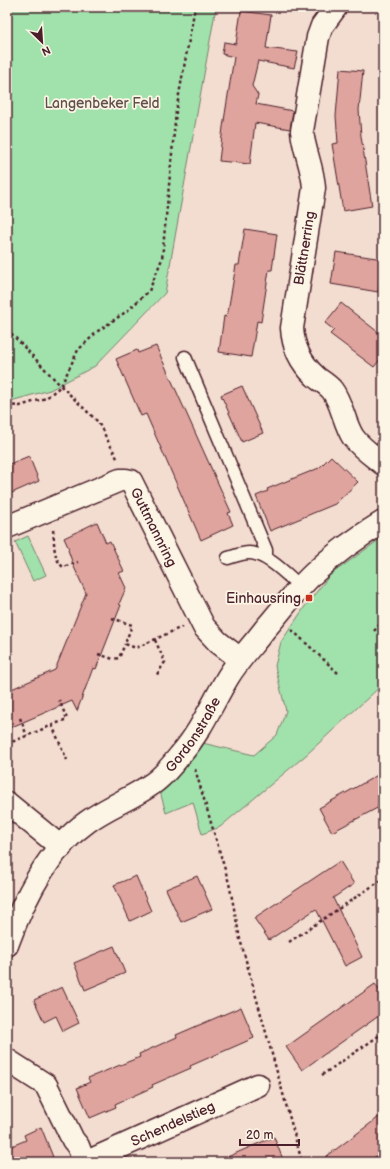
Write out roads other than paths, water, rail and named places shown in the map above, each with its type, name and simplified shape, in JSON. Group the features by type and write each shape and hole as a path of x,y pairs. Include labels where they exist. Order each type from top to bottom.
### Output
{"street":[{"name":"Blättnerring","path":"336,7 322,26 318,37 302,131 303,145 311,165 314,188 292,328 293,341 297,351 309,370 332,389 353,436 360,446 383,464"},
{"name":"Guttmannring","path":"7,527 120,480 131,481 204,627 218,642 240,659"},
{"name":"Gordonstraße","path":"7,945 17,918 33,887 46,866 61,847 86,823 102,812 153,784 182,753 208,715 228,677 240,659 301,587 313,574 337,554 383,522"},
{"path":"7,803 61,847"},
{"path":"7,1060 46,1085 73,1140 78,1146 86,1162"},
{"name":"Schendelstieg","path":"86,1162 258,1085"}],"lane":[{"path":"185,357 266,550 266,558"},
{"path":"228,558 250,553 266,558 301,587"}],"place":[{"name":"Einhausring","path":"309,598"}],"park label":[{"name":"Langenbeker Feld","path":"102,103"}]}
